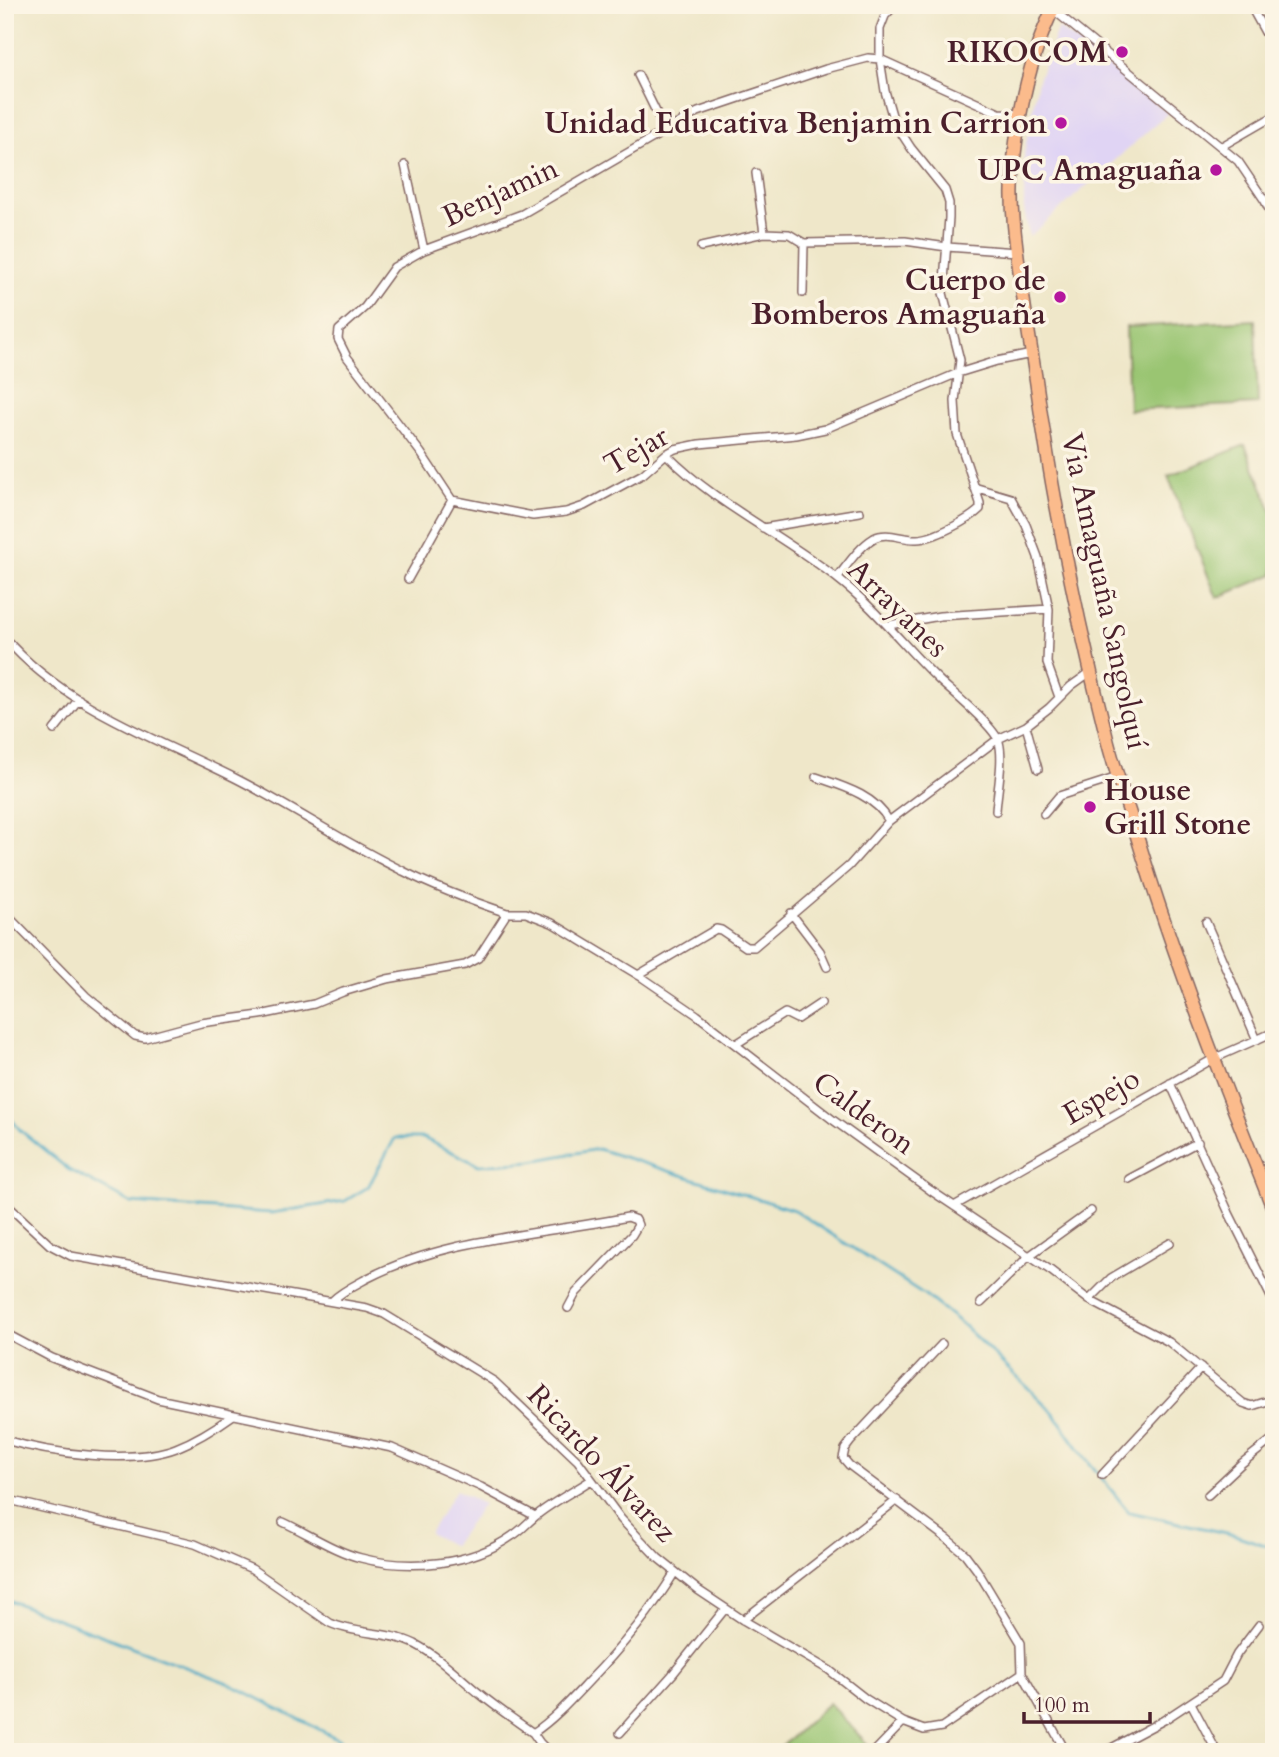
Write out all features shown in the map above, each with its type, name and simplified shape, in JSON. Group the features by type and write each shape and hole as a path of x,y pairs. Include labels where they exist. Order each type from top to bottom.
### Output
{"highway":[{"name":"Via Amaguaña Sangolquí","path":"1052,6 1032,63 1021,114 1014,169 1013,222 1062,541 1108,745 1157,902 1213,1059 1274,1211"}],"street":[{"path":"837,578 856,554 875,538 890,536 921,540 980,509 957,434 955,401 959,353 943,293 949,218 945,190 894,122 885,90 880,59 880,29 885,16 895,5"},
{"path":"1250,5 1274,44"},
{"path":"1052,6 1222,146 1250,176 1274,220"},
{"name":"Benjamin","path":"452,500 421,453 347,357 338,339 339,330 365,307 394,267 424,250 522,214 698,112 826,69 868,58 880,59"},
{"path":"880,59 999,113 1021,114"},
{"path":"638,75 665,130"},
{"path":"1222,146 1274,116"},
{"path":"405,165 424,250"},
{"path":"756,173 764,233"},
{"path":"701,247 764,233 789,234 804,243 905,241 1017,252"},
{"path":"803,293 804,243"},
{"name":"Tejar","path":"452,500 533,516 566,512 584,506 643,474 674,449 699,444 796,435 825,429 958,373 1032,354"},
{"name":"Arrayanes","path":"666,454 678,467 727,504 837,578 889,625 922,663 998,739"},
{"path":"974,487 1007,495 1014,501 1026,525 1038,557 1049,609 1046,657 1059,697"},
{"path":"408,579 452,500"},
{"path":"762,528 860,512"},
{"path":"889,625 940,615 1049,609"},
{"name":"Calderon","path":"5,638 22,658 79,699 145,736 289,806 404,872 460,897 552,923 638,975 736,1044 833,1121 1089,1300 1162,1337 1243,1403 1252,1406 1274,1399"},
{"path":"638,975 716,929 751,948 849,866 889,821 998,739 1026,726 1092,671"},
{"path":"54,730 79,699"},
{"path":"1026,726 1038,769"},
{"path":"996,811 1000,750 998,739"},
{"path":"816,777 866,798 884,811 889,821"},
{"path":"1044,814 1059,796 1118,777"},
{"path":"5,913 86,996 135,1036 145,1038 201,1023 314,1004 387,979 465,965 478,958 506,912"},
{"path":"791,913 820,951 827,967"},
{"path":"1206,922 1257,1040"},
{"path":"736,1044 785,1013 797,1019 821,1003"},
{"name":"Espejo","path":"954,1206 1213,1059 1273,1034"},
{"path":"1170,1083 1229,1213 1274,1303"},
{"path":"1129,1179 1198,1142"},
{"name":"Ricardo Álvarez","path":"5,1203 50,1245 71,1256 377,1311 495,1382 578,1461 621,1519 675,1572 725,1609 829,1670 866,1699 903,1721 924,1730 942,1727 1022,1673"},
{"path":"981,1303 1029,1256 1091,1211"},
{"path":"332,1301 344,1291 373,1276 441,1251 632,1217 638,1225 632,1235 581,1287 568,1308"},
{"path":"1089,1300 1111,1278 1170,1243"},
{"path":"5,1333 52,1358 158,1399 392,1448 481,1487 535,1516"},
{"path":"942,1345 845,1449 843,1458 965,1554 1021,1643 1022,1673 1066,1752"},
{"path":"1102,1475 1201,1368"},
{"path":"5,1440 31,1448 61,1452 148,1455 176,1448 207,1434 232,1416"},
{"path":"1208,1495 1274,1438"},
{"path":"283,1521 359,1558 425,1564 457,1560 485,1551 511,1538 535,1516 591,1480"},
{"path":"5,1499 168,1537 229,1558 252,1569 330,1623 343,1629 398,1637 415,1644 442,1660 478,1693 533,1733 549,1752"},
{"path":"743,1620 897,1500"},
{"path":"533,1733 566,1705 621,1647 640,1625 675,1572"},
{"path":"620,1732 672,1675 725,1609"},
{"path":"1104,1752 1164,1720 1227,1677 1237,1654 1259,1625"},
{"path":"1191,1703 1217,1752"},
{"path":"874,1752 903,1721"}],"shaded area":[{"path":"1058,28 1168,113 1029,237 1024,208 1024,154 1038,80"},
{"path":"456,1490 483,1504 453,1546 429,1533"}],"green space":[{"path":"1255,320 1258,404 1129,410 1126,327"},
{"path":"1245,445 1274,516 1274,574 1217,598 1168,476"},
{"path":"829,1703 869,1746 863,1752 776,1752"}],"waterway":[{"path":"5,1111 20,1130 69,1170 131,1203 271,1213 345,1201 368,1187 395,1138 423,1138 479,1165 532,1161 598,1149 794,1210 925,1295 963,1325 1053,1412 1129,1512 1235,1535 1274,1548"},
{"path":"5,1599 228,1683 364,1752"}],"place":[{"name":"RIKOCOM","path":"1122,52"},
{"name":"Unidad Educativa Benjamin Carrion","path":"1061,123"},
{"name":"UPC Amaguaña","path":"1216,170"},
{"name":"Cuerpo de Bomberos Amaguaña","path":"1060,297"},
{"name":"House Grill Stone","path":"1090,807"}]}
